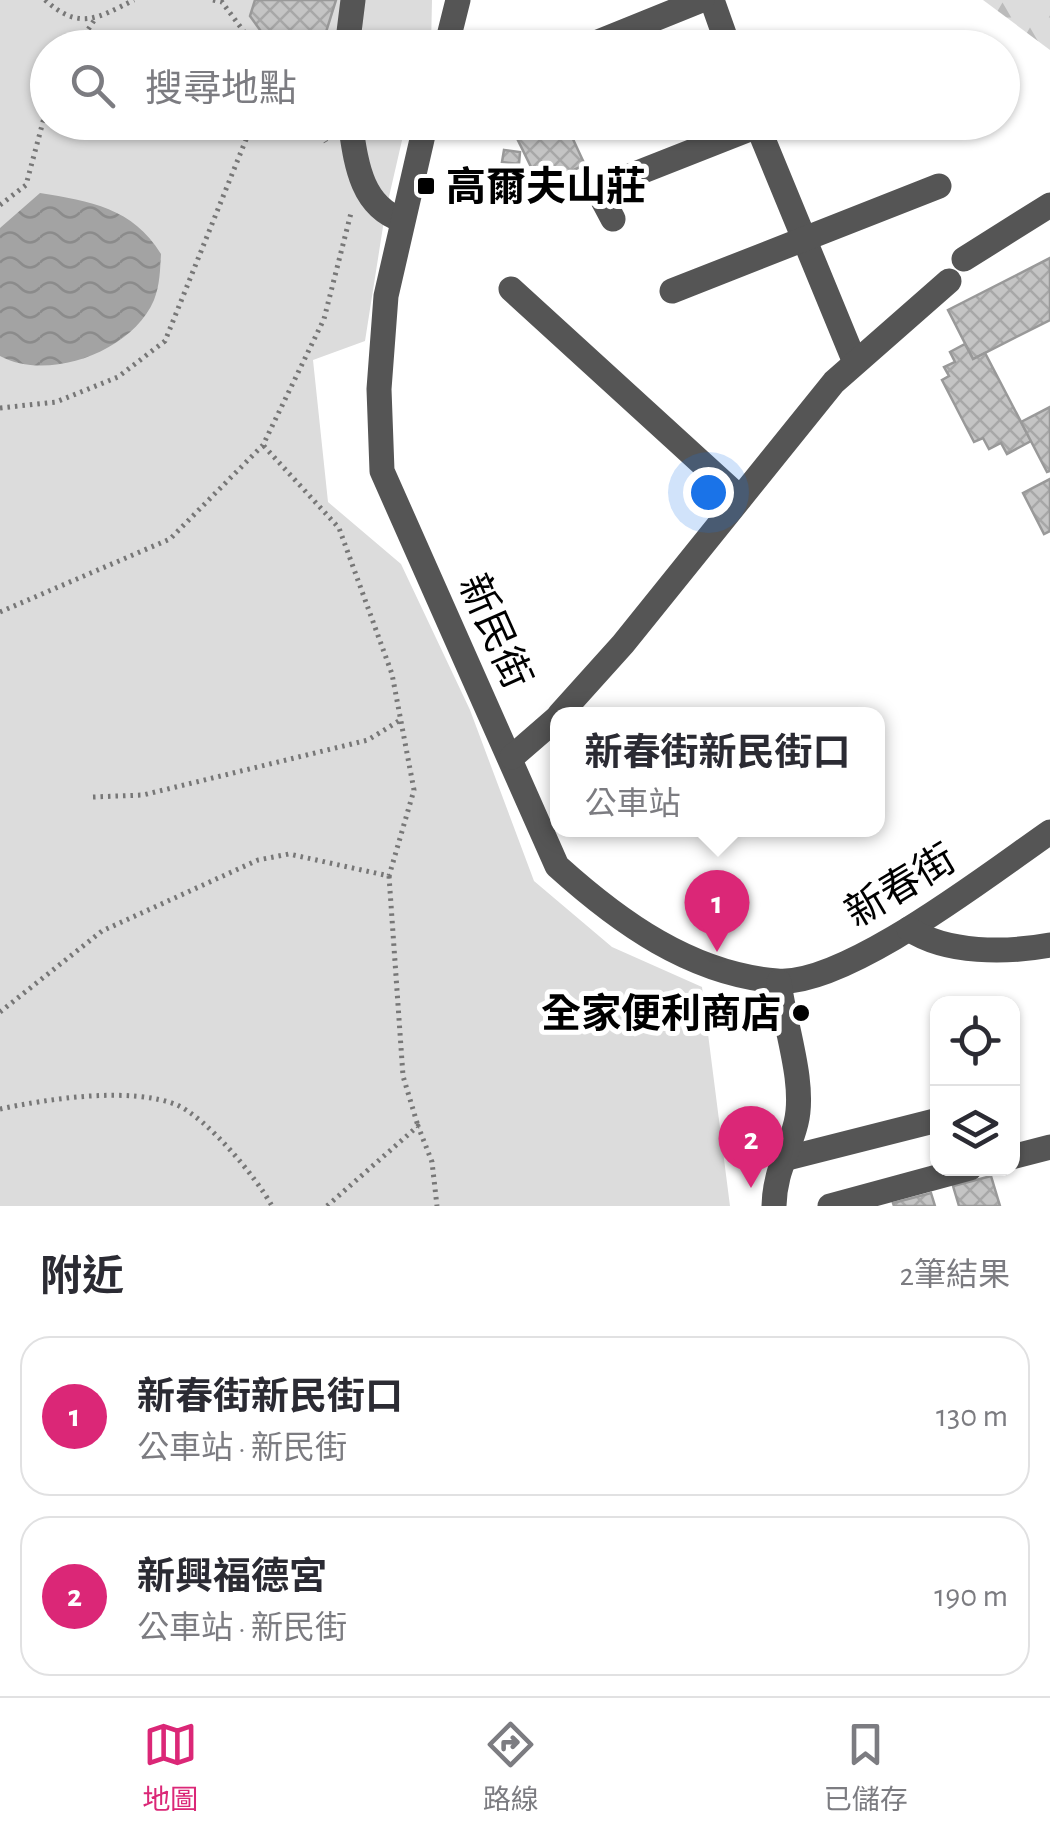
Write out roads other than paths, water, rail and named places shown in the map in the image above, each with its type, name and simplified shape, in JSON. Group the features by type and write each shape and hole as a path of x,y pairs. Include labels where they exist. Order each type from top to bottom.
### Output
{"street":[{"path":"350,30 354,0"},
{"path":"450,30 458,0"},
{"path":"628,30 702,0"},
{"path":"712,0 723,30"},
{"path":"353,140 369,196 385,214 402,220"},
{"name":"新民街","path":"422,140 386,296 379,389 382,470 512,756 557,866 607,911 688,960 779,982"},
{"path":"613,219 598,189 718,140"},
{"path":"763,140 854,360"},
{"path":"672,291 940,186"},
{"path":"964,259 1050,205"},
{"path":"566,707 854,360 950,281"},
{"path":"511,289 740,498"},
{"path":"512,756 550,723"},
{"name":"新春街","path":"779,982 823,972 909,929 1050,832"},
{"path":"909,929 924,939 963,946 1017,951 1050,945"},
{"path":"774,1206 780,1160 796,1122 798,1084 779,982"},
{"path":"780,1160 930,1122"},
{"path":"1020,1155 1050,1147"},
{"path":"830,1206 941,1176"}],"water":[{"path":"40,193 109,209 137,226 161,254 154,300 127,334 87,357 41,366 0,356 0,228"}],"place":[{"name":"高爾夫山莊","path":"426,186"},
{"name":"新春街新民街口","path":"717,952"},
{"name":"全家便利商店","path":"801,1013"},
{"name":"新興福德宮","path":"751,1188"}]}
